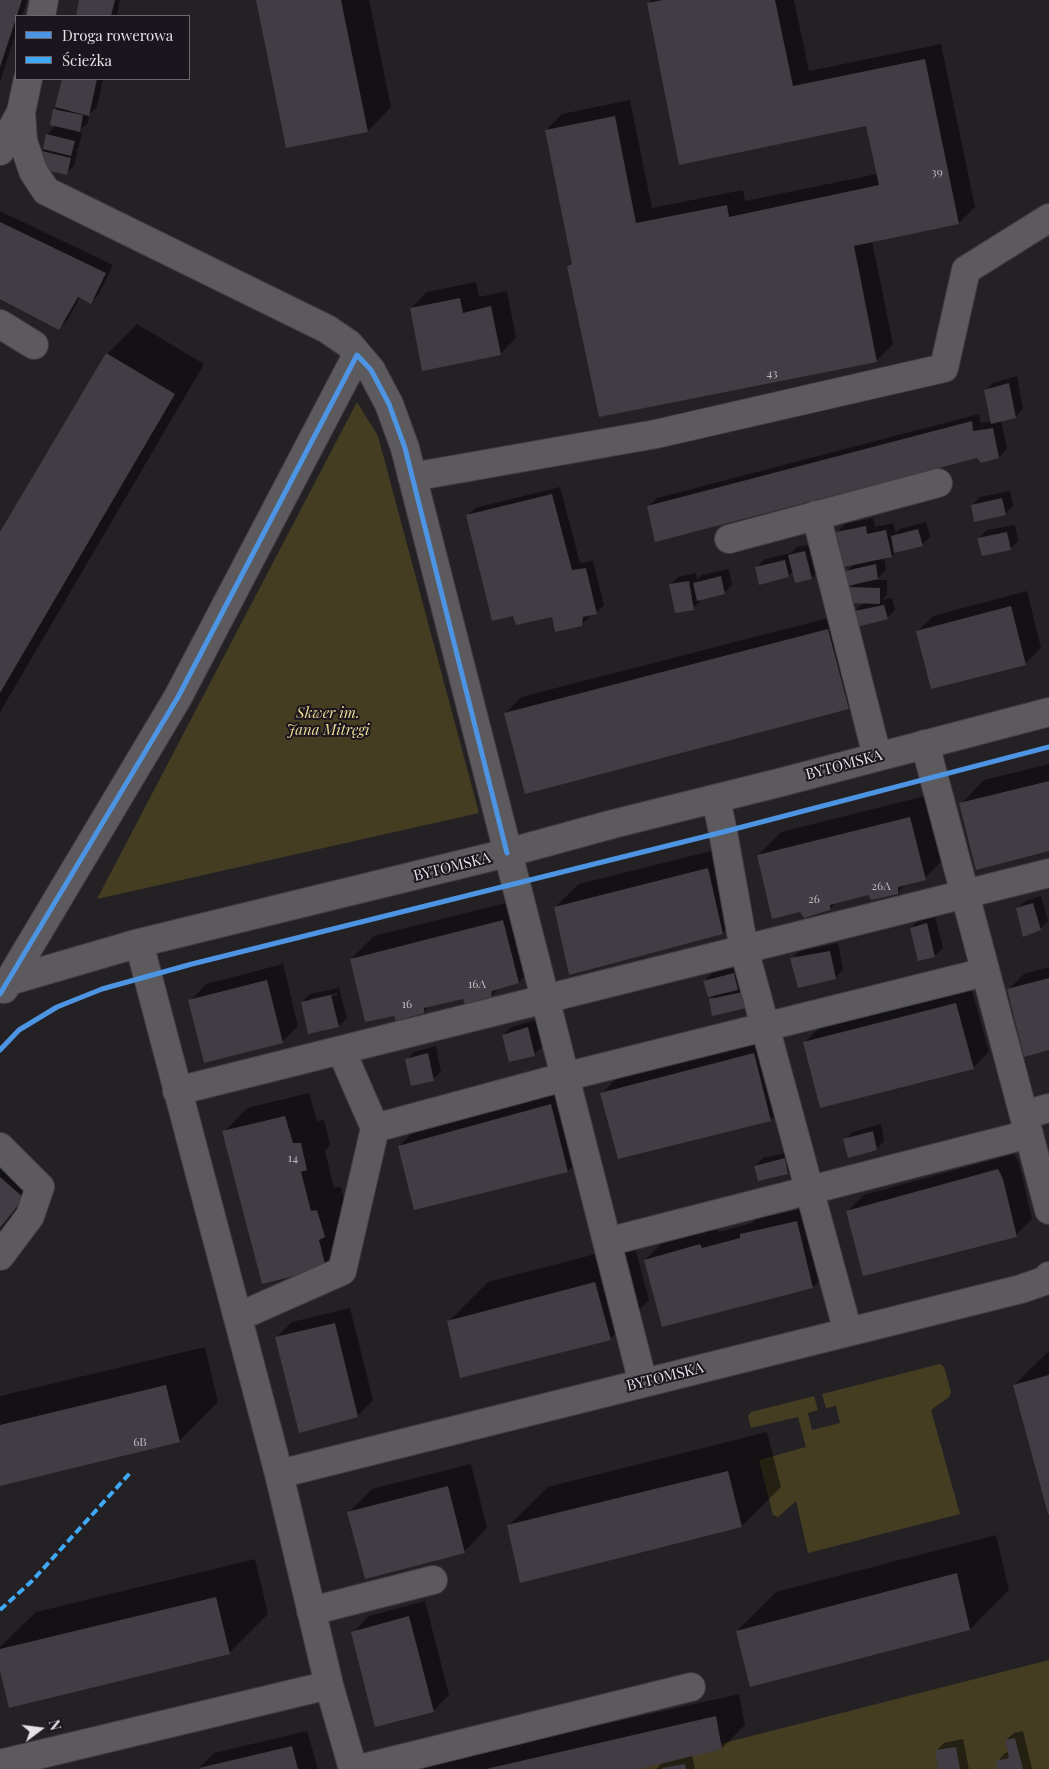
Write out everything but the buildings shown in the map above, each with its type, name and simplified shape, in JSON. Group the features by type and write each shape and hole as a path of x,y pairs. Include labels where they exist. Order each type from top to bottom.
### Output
{"street":[{"path":"41,15 44,0"},
{"path":"28,80 21,112 23,141 34,171 46,191 327,329 349,344 371,370 388,404 405,448 643,1383"},
{"path":"0,151 21,112"},
{"path":"412,477 656,434 944,368 966,270 1049,218"},
{"path":"0,324 34,344"},
{"path":"4,988 178,697 357,354"},
{"path":"729,539 938,483"},
{"path":"816,515 877,756"},
{"name":"BYTOMSKA","path":"4,988 139,943 507,853 612,824 716,799 1049,712"},
{"path":"925,744 985,972 1034,1119 1049,1210"},
{"path":"716,799 724,832 744,949 848,1332"},
{"path":"177,1091 1049,872"},
{"path":"139,943 279,1474 329,1685 352,1769"},
{"path":"375,1128 564,1077 985,972"},
{"path":"238,1317 342,1271 375,1128 340,1050"},
{"path":"607,1242 810,1190 1034,1119"},
{"path":"0,1147 40,1186 30,1216 0,1256"},
{"name":"BYTOMSKA","path":"279,1474 1047,1281"},
{"path":"312,1611 433,1580"},
{"path":"0,1764 329,1685"},
{"path":"359,1769 691,1687"}],"green space":[{"name":"Skwer im. Jana Mitręgi","path":"357,402 378,436 479,813 97,899"},
{"path":"940,1364 944,1367 951,1392 949,1397 931,1410 960,1514 808,1553 796,1501 778,1517 773,1515 759,1460 806,1447 798,1417 751,1428 748,1416 751,1412 814,1396 818,1410 808,1413 812,1430 840,1423 836,1406 826,1408 822,1394"},
{"path":"1049,1660 1049,1769 622,1769"}],"marked path":[{"path":"0,1610 32,1581 130,1473"}],"cycle path":[{"path":"0,994 178,697 357,355 371,370 389,404 405,448 507,853"},
{"path":"0,1050 19,1030 57,1007 102,989 192,964 723,832 1049,747"}]}
